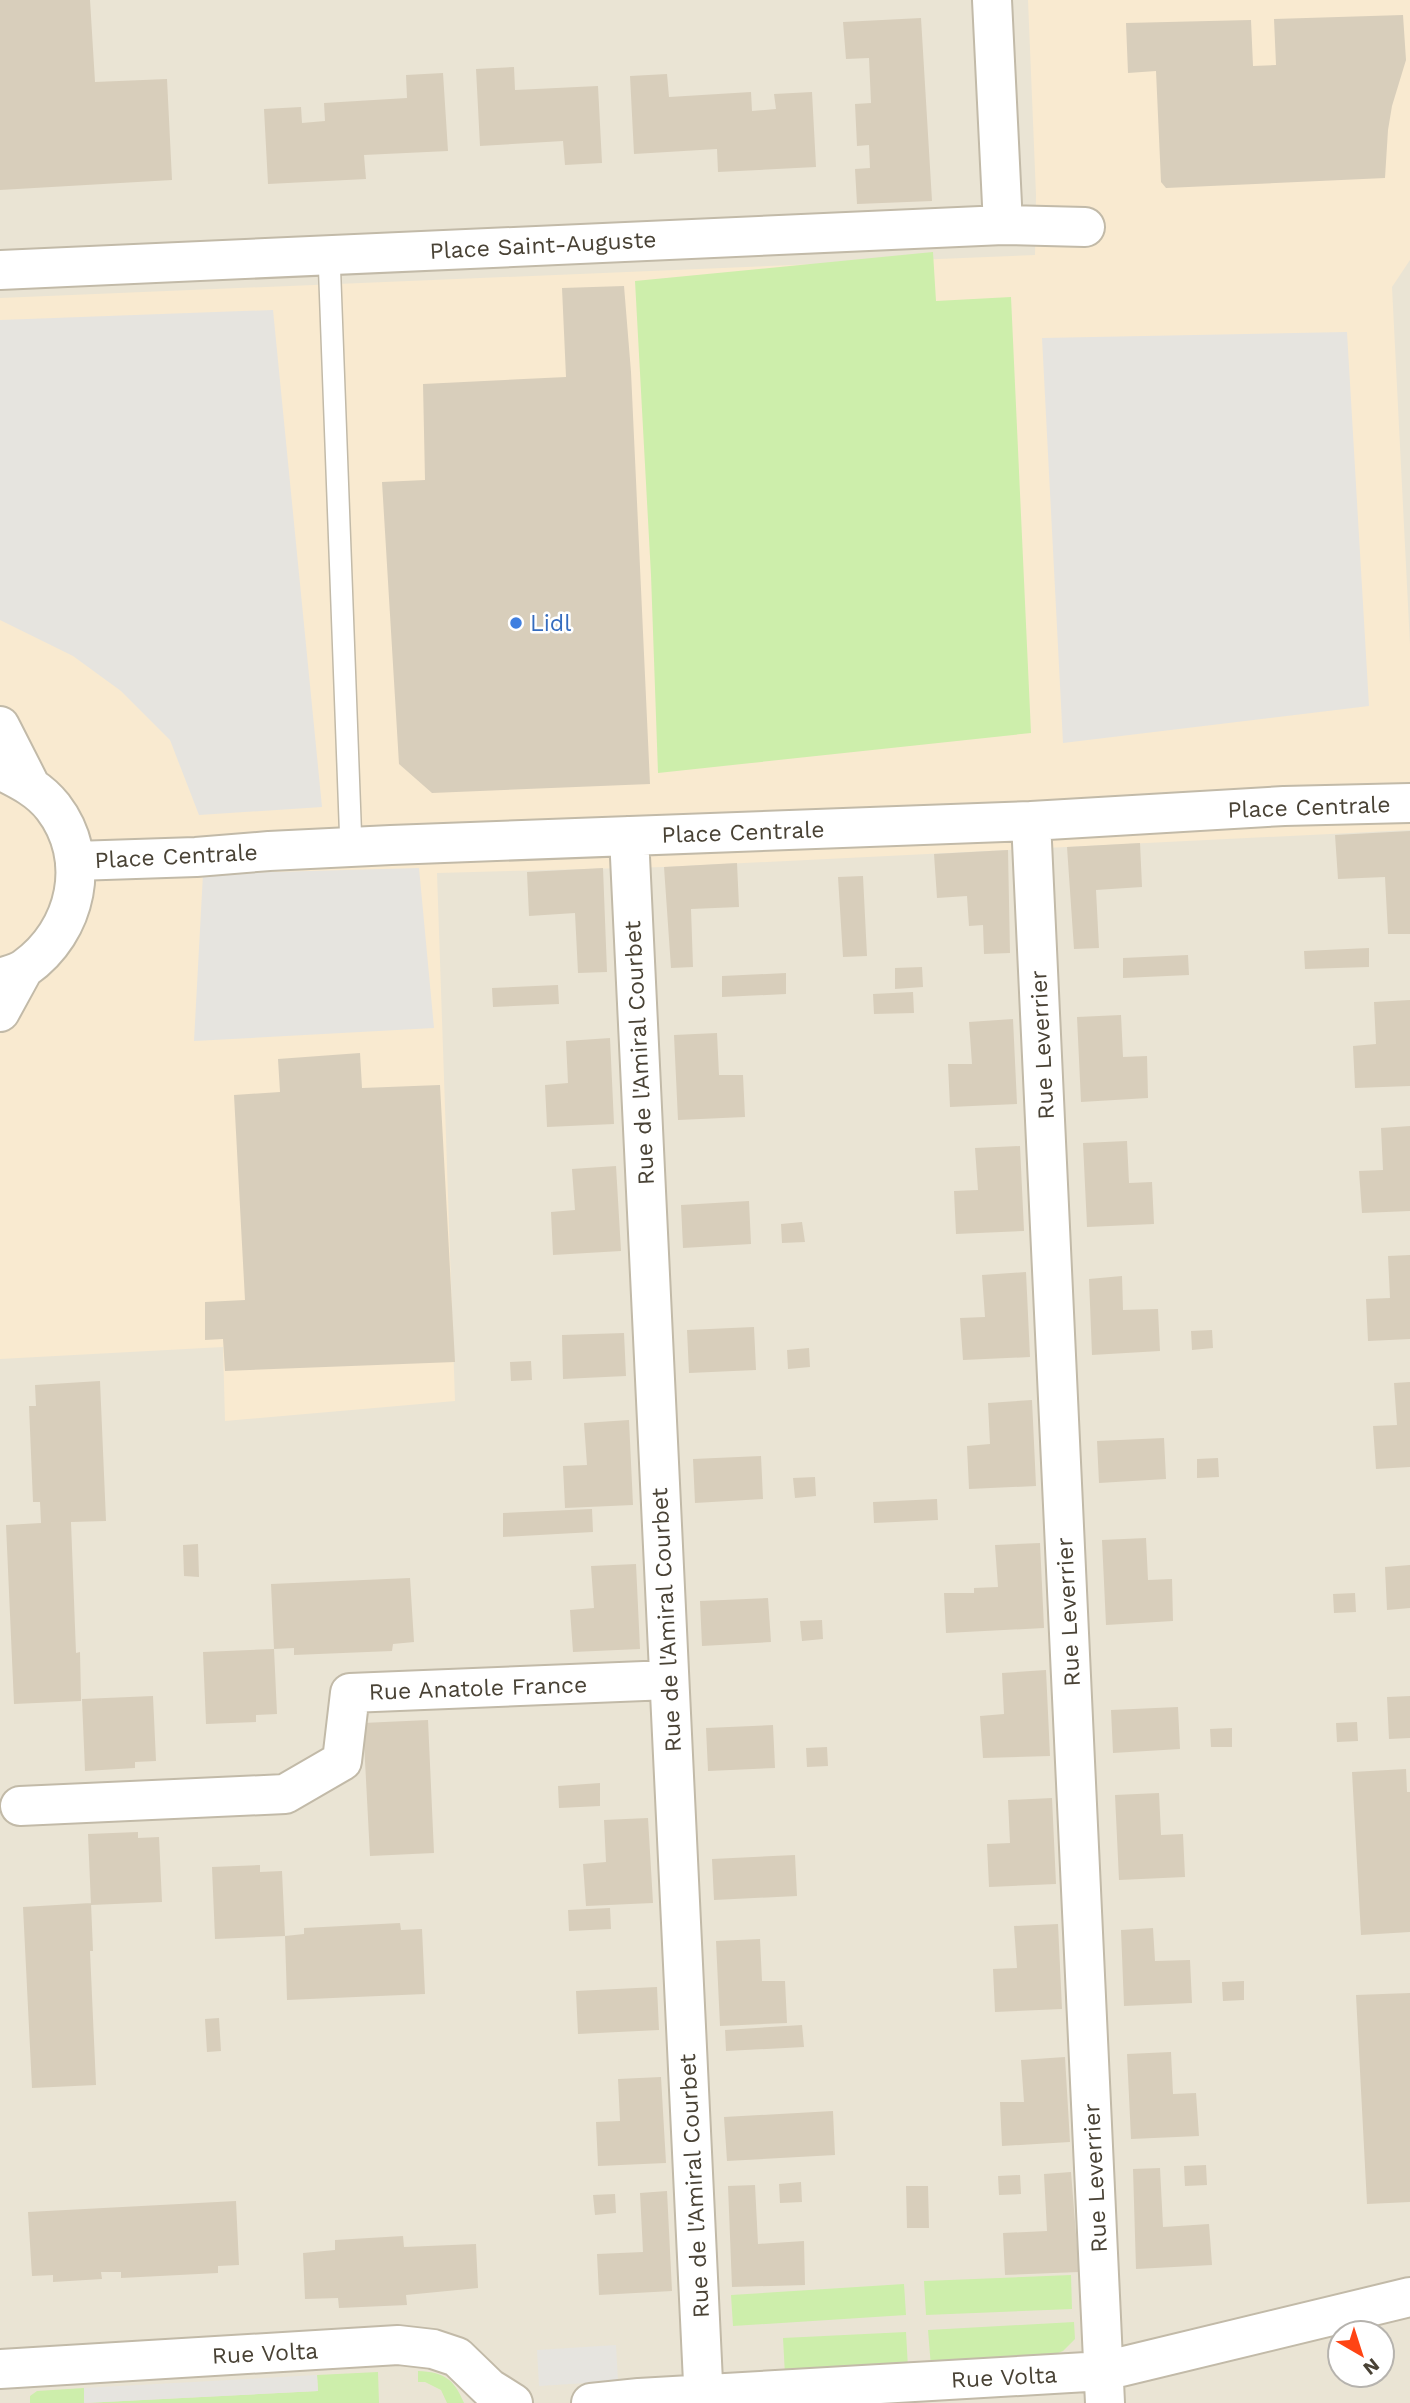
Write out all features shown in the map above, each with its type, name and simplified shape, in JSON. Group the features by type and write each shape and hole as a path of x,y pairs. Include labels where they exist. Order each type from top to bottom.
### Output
{"street":[{"path":"992,0 1003,225"},
{"name":"Place Saint-Auguste","path":"0,270 1003,225 1085,227"},
{"path":"0,726 15,778 52,807 68,832 75,861 73,904 54,942 12,974 0,1012"},
{"name":"Place Centrale","path":"75,861 196,858 270,850 1031,821 1284,806 1410,803"},
{"name":"Rue Leverrier","path":"1031,821 1105,2387"},
{"name":"Rue de l'Amiral Courbet","path":"629,836 704,2399"},
{"name":"Rue Anatole France","path":"20,1805 285,1794 342,1760 350,1693 669,1680"},
{"name":"Rue Volta","path":"591,2403 1105,2387 1410,2297"},
{"name":"Rue Volta","path":"0,2368 398,2345 433,2349 457,2357 489,2388 513,2403"}],"lane":[{"path":"329,255 351,847"}],"shaded area":[{"path":"0,0 1410,0 1410,2403 0,2403"},
{"path":"1028,0 1410,0 1410,260 1392,287 1410,645 1410,830 664,867 437,873 455,1401 225,1421 223,1347 0,1359 0,298 1035,255 1036,195"},
{"path":"273,310 322,807 199,815 170,740 121,691 73,656 0,620 0,320"},
{"path":"1347,332 1369,706 1063,743 1042,338"},
{"path":"419,868 434,1028 194,1041 203,874"},
{"path":"616,2345 618,2381 539,2386 537,2350"},
{"path":"317,2375 318,2391 84,2403 84,2388"}],"green space":[{"path":"933,252 936,301 1011,297 1031,733 658,773 651,575 635,281"},
{"path":"1071,2275 1072,2309 926,2315 924,2281"},
{"path":"904,2284 906,2315 733,2326 731,2295"},
{"path":"1074,2322 1075,2339 1063,2351 1036,2362 931,2367 928,2330"},
{"path":"906,2332 908,2368 785,2375 783,2338"},
{"path":"418,2371 447,2378 464,2403 447,2403 441,2390 425,2382 418,2382"},
{"path":"378,2372 379,2403 85,2403 318,2391 317,2375"},
{"path":"84,2388 85,2403 30,2403 30,2396 37,2391"}],"building":[{"path":"0,0 90,0 95,82 167,79 172,180 0,190"},
{"path":"1403,15 1406,60 1392,106 1385,178 1166,188 1161,182 1156,71 1128,73 1126,23 1251,20 1253,66 1276,65 1274,19"},
{"path":"921,18 932,201 857,204 855,169 870,168 869,145 857,146 855,104 871,103 869,58 846,59 843,22"},
{"path":"514,67 515,90 598,86 602,163 565,165 563,141 480,146 476,69"},
{"path":"443,73 448,151 364,155 366,179 268,184 264,109 301,107 302,123 325,121 324,103 407,98 406,75"},
{"path":"667,74 669,97 751,92 752,111 776,109 774,94 812,92 816,167 718,172 717,149 634,154 630,76"},
{"name":"Lidl","path":"624,286 631,372 650,784 432,793 399,764 382,482 425,480 423,384 566,377 562,288"},
{"path":"1410,831 1410,934 1388,934 1385,877 1338,879 1335,835"},
{"path":"1140,843 1142,887 1096,890 1099,948 1074,949 1067,847"},
{"path":"1008,850 1010,953 984,954 983,925 969,926 967,896 937,898 934,854"},
{"path":"737,863 739,907 691,909 693,967 671,968 664,867"},
{"path":"603,868 607,972 578,973 575,913 529,916 527,872"},
{"path":"863,876 867,956 843,957 838,877"},
{"path":"1369,948 1369,967 1305,969 1304,951"},
{"path":"1188,955 1189,975 1123,978 1123,958"},
{"path":"922,967 923,987 895,989 895,968"},
{"path":"786,973 786,994 722,997 722,976"},
{"path":"558,985 559,1004 493,1007 492,988"},
{"path":"913,992 914,1013 874,1014 873,994"},
{"path":"1410,1000 1410,1086 1355,1088 1353,1046 1376,1044 1374,1002"},
{"path":"1121,1015 1123,1057 1147,1056 1148,1098 1081,1102 1077,1017"},
{"path":"1013,1019 1017,1104 950,1107 948,1064 972,1064 969,1022"},
{"path":"717,1033 719,1075 743,1075 745,1117 678,1120 674,1035"},
{"path":"610,1038 614,1124 547,1127 545,1085 568,1083 566,1041"},
{"path":"360,1053 362,1088 440,1085 455,1362 225,1371 223,1339 205,1340 205,1302 245,1300 234,1095 280,1092 278,1059"},
{"path":"1410,1126 1410,1211 1362,1213 1359,1171 1383,1170 1381,1128"},
{"path":"1127,1141 1129,1183 1152,1182 1154,1224 1087,1227 1083,1143"},
{"path":"1020,1146 1024,1231 956,1234 954,1191 978,1190 975,1148"},
{"path":"616,1166 621,1251 553,1255 551,1212 575,1210 572,1169"},
{"path":"749,1201 751,1244 683,1248 681,1205"},
{"path":"802,1222 805,1242 782,1243 781,1224"},
{"path":"1410,1255 1410,1339 1368,1341 1366,1299 1390,1298 1388,1256"},
{"path":"1026,1272 1030,1357 963,1360 960,1318 985,1317 982,1275"},
{"path":"1122,1276 1123,1310 1158,1309 1160,1351 1092,1355 1089,1279"},
{"path":"754,1327 756,1370 689,1373 687,1330"},
{"path":"1212,1330 1213,1348 1192,1350 1191,1331"},
{"path":"624,1333 626,1376 563,1379 562,1335"},
{"path":"809,1348 810,1367 788,1369 787,1350"},
{"path":"531,1361 532,1380 511,1381 510,1362"},
{"path":"100,1381 106,1521 71,1522 76,1653 80,1652 81,1701 14,1704 6,1525 41,1523 40,1502 33,1502 29,1406 36,1406 35,1385"},
{"path":"1410,1382 1410,1467 1376,1469 1373,1426 1397,1425 1394,1383"},
{"path":"1032,1400 1036,1486 969,1489 967,1446 990,1444 988,1403"},
{"path":"629,1420 633,1505 565,1508 563,1466 587,1465 584,1423"},
{"path":"1164,1438 1166,1479 1099,1483 1097,1441"},
{"path":"761,1456 763,1499 695,1503 693,1459"},
{"path":"1218,1458 1219,1477 1197,1478 1197,1459"},
{"path":"815,1477 816,1496 795,1498 793,1478"},
{"path":"937,1499 938,1520 874,1523 873,1502"},
{"path":"592,1509 593,1532 503,1537 503,1513"},
{"path":"1146,1538 1148,1580 1172,1579 1173,1621 1106,1625 1102,1540"},
{"path":"1040,1543 1044,1628 946,1633 944,1593 974,1593 974,1588 998,1587 995,1545"},
{"path":"198,1544 199,1577 184,1576 183,1545"},
{"path":"636,1564 640,1649 573,1652 570,1610 594,1608 591,1566"},
{"path":"1410,1565 1410,1608 1387,1610 1385,1567"},
{"path":"410,1578 414,1642 393,1644 392,1651 294,1655 294,1648 274,1649 271,1584"},
{"path":"1355,1593 1356,1612 1334,1613 1333,1594"},
{"path":"768,1598 771,1642 702,1646 700,1601"},
{"path":"822,1620 823,1639 802,1641 800,1621"},
{"path":"274,1649 277,1714 256,1715 256,1722 206,1724 203,1652"},
{"path":"1046,1670 1050,1756 983,1758 980,1716 1004,1714 1002,1673"},
{"path":"153,1696 156,1761 135,1762 135,1768 85,1771 82,1699"},
{"path":"1410,1696 1410,1738 1389,1739 1387,1697"},
{"path":"1178,1707 1180,1749 1113,1753 1111,1710"},
{"path":"428,1720 434,1853 370,1856 363,1723"},
{"path":"1357,1722 1358,1741 1337,1742 1336,1723"},
{"path":"773,1725 775,1768 708,1771 706,1728"},
{"path":"1232,1728 1232,1747 1211,1747 1210,1729"},
{"path":"827,1747 828,1766 807,1767 806,1748"},
{"path":"1406,1769 1407,1792 1410,1792 1410,1932 1361,1935 1352,1772"},
{"path":"600,1783 600,1806 559,1808 558,1786"},
{"path":"1159,1793 1161,1835 1183,1834 1185,1877 1119,1880 1115,1795"},
{"path":"1052,1798 1056,1884 989,1887 987,1844 1010,1843 1008,1800"},
{"path":"648,1818 653,1903 586,1906 583,1864 606,1862 604,1820"},
{"path":"138,1832 138,1838 159,1837 162,1902 91,1905 88,1834"},
{"path":"795,1855 797,1896 714,1900 712,1859"},
{"path":"260,1865 260,1872 282,1871 285,1936 215,1939 212,1867"},
{"path":"91,1903 93,1951 90,1951 96,2085 32,2088 23,1907"},
{"path":"610,1908 611,1929 569,1931 568,1910"},
{"path":"400,1923 401,1930 422,1929 425,1994 287,2000 285,1936 304,1934 304,1928"},
{"path":"1058,1924 1062,2009 995,2012 993,1969 1017,1968 1014,1926"},
{"path":"1153,1928 1155,1961 1190,1960 1192,2003 1124,2006 1121,1930"},
{"path":"760,1939 762,1981 785,1981 787,2023 720,2026 716,1941"},
{"path":"1244,1981 1244,2000 1223,2001 1222,1982"},
{"path":"657,1987 659,2030 578,2034 576,1991"},
{"path":"1410,1993 1410,2202 1367,2204 1356,1995"},
{"path":"219,2018 221,2051 207,2052 205,2019"},
{"path":"802,2025 804,2047 726,2051 725,2030"},
{"path":"1171,2052 1173,2094 1196,2093 1199,2136 1131,2139 1127,2054"},
{"path":"1065,2057 1070,2142 1002,2146 1000,2102 1024,2102 1021,2060"},
{"path":"661,2077 666,2163 598,2166 596,2122 620,2121 618,2079"},
{"path":"833,2111 835,2155 727,2161 724,2117"},
{"path":"1206,2165 1207,2185 1185,2186 1184,2166"},
{"path":"1160,2168 1163,2227 1209,2224 1212,2265 1136,2269 1133,2169"},
{"path":"1071,2172 1079,2272 1005,2275 1003,2233 1047,2231 1044,2174"},
{"path":"1020,2175 1021,2194 999,2195 998,2176"},
{"path":"801,2182 802,2202 780,2203 779,2184"},
{"path":"755,2185 758,2244 804,2241 805,2285 732,2287 728,2186"},
{"path":"906,2186 928,2186 929,2228 907,2228"},
{"path":"667,2191 672,2291 599,2295 597,2254 643,2252 640,2193"},
{"path":"615,2194 616,2213 595,2215 593,2195"},
{"path":"236,2201 239,2265 218,2266 218,2273 121,2278 121,2272 101,2272 102,2279 53,2282 53,2275 32,2276 28,2212"},
{"path":"403,2236 404,2247 476,2244 478,2288 406,2295 407,2305 339,2308 338,2298 305,2299 303,2253 335,2250 335,2240"}],"place":[{"name":"Lidl","path":"516,623"}]}
